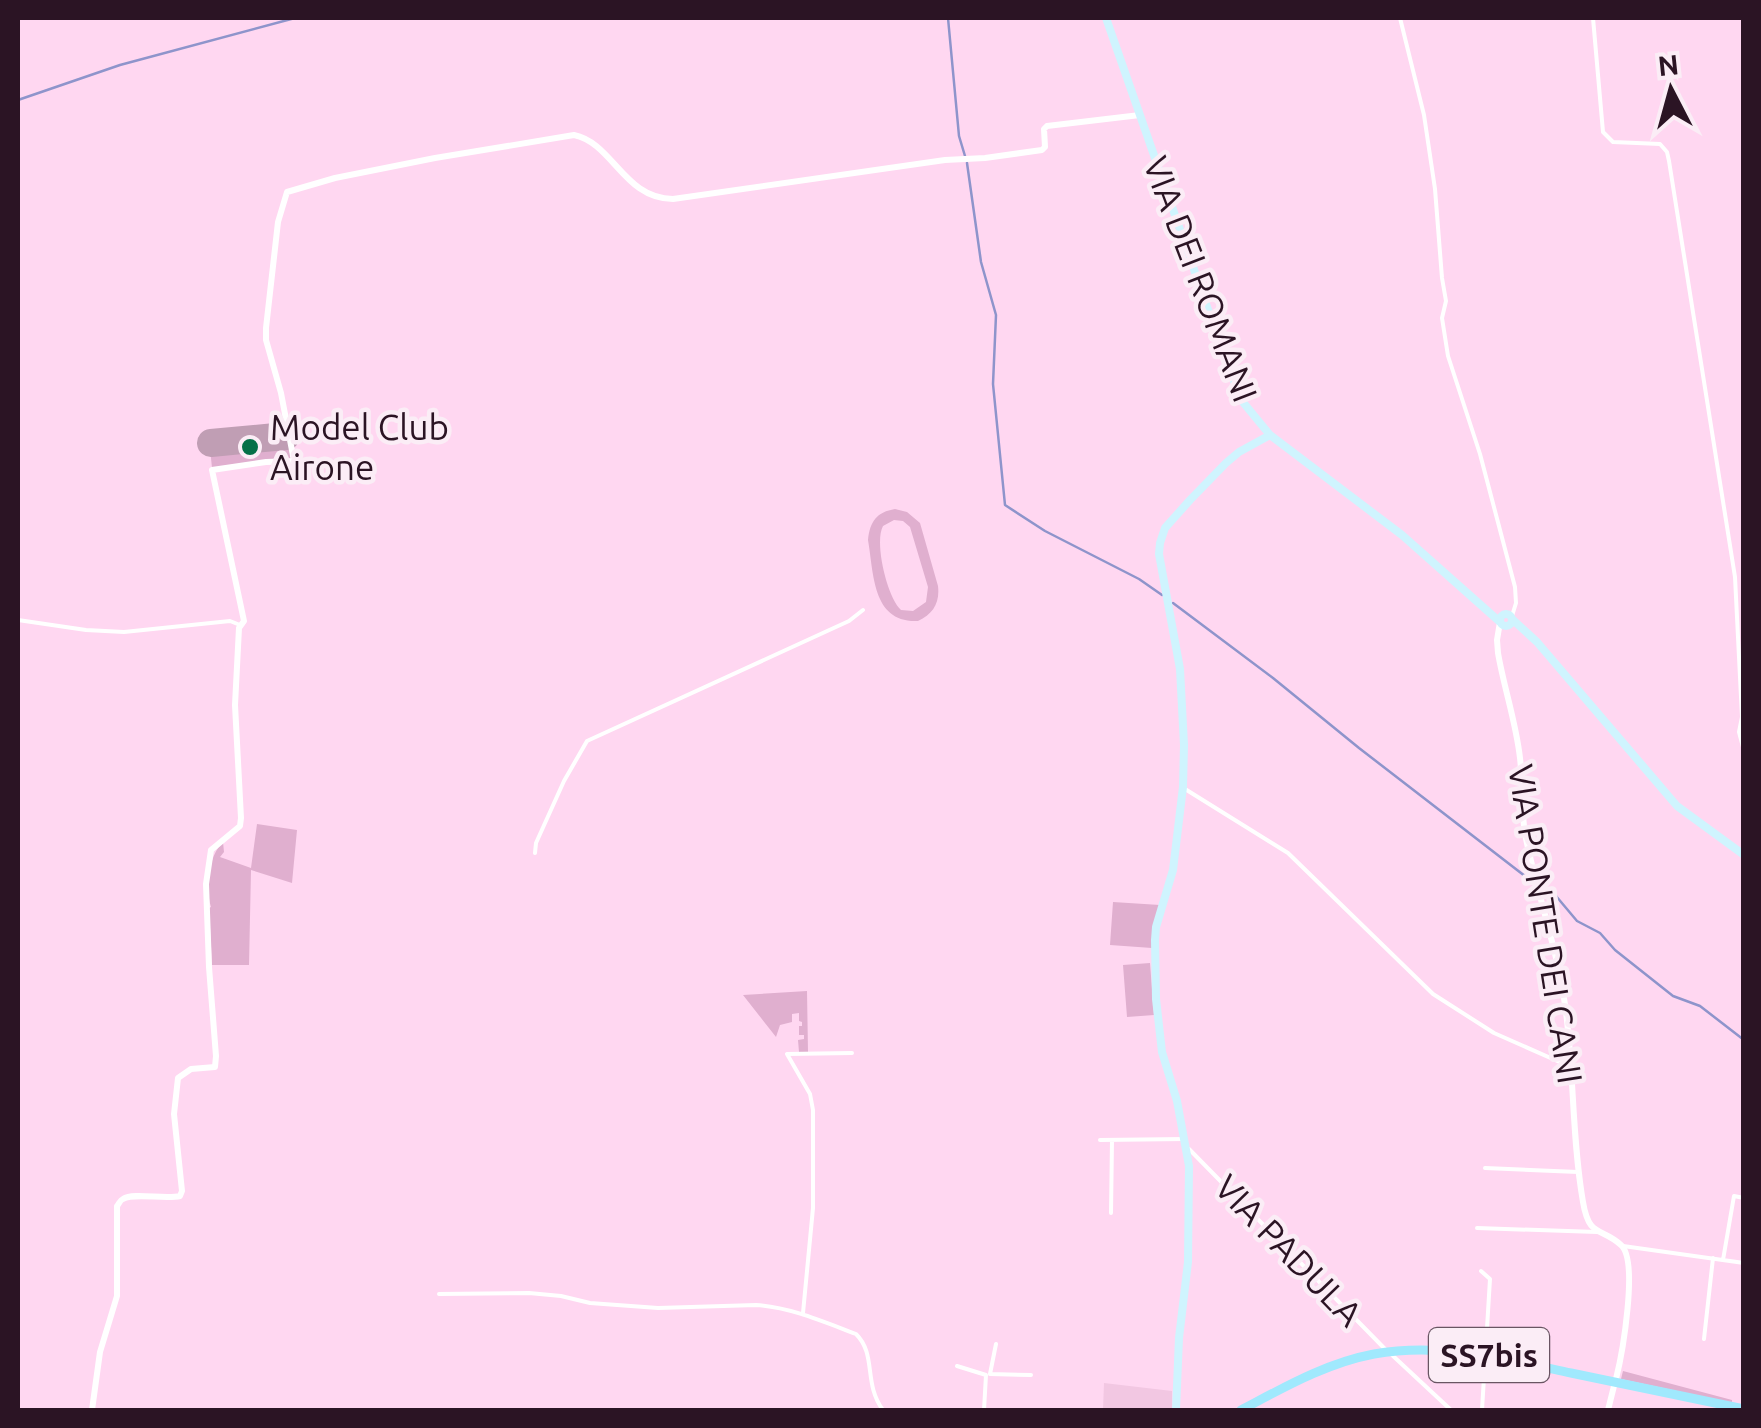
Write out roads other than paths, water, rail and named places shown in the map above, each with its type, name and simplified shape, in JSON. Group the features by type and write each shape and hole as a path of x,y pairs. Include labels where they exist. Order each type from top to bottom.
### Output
{"main road":[{"name":"VIA DEI ROMANI","path":"1106,18 1236,389 1248,410 1270,434 1415,545 1493,614 1506,620"},
{"name":"VIA PADULA","path":"1176,1410 1188,1262 1187,1143 1162,1052 1154,940 1173,870 1183,787 1180,669 1160,543 1165,528 1226,462 1270,434"},
{"path":"1506,620 1520,626 1537,642 1677,806 1744,854"},
{"name":"SS7bis","path":"1240,1410 1354,1359 1389,1352 1439,1350 1485,1354 1744,1409"}],"street":[{"path":"1400,18 1424,114 1435,189 1446,301 1442,318 1448,356 1480,454 1517,597 1506,620"},
{"path":"1593,18 1604,132 1614,142 1660,144 1669,161 1736,577 1742,717 1739,732 1744,751"},
{"path":"92,1410 100,1352 117,1296 118,1206 129,1197 180,1196 174,1114 178,1078 191,1069 214,1067 216,1056 206,884 211,850 240,826 235,705 240,625 244,621 212,470 294,461 266,328 278,222 287,192 435,158 574,135 590,142 636,187 660,199 1043,150 1044,129 1055,124 1140,114"},
{"path":"534,853 564,781 587,741 856,617 863,610"},
{"path":"18,620 124,632 230,621 240,625"},
{"name":"VIA PONTE DEI CANI","path":"1506,620 1497,640 1498,653 1517,740 1524,828 1553,938 1566,1009 1584,1208 1598,1232"},
{"path":"1183,787 1288,853 1433,994 1506,1039 1571,1066"},
{"path":"802,1314 813,1208 814,1110 810,1094 788,1054 852,1053"},
{"path":"1100,1140 1187,1143"},
{"path":"1111,1213 1112,1140"},
{"name":"VIA PADULA","path":"1187,1143 1450,1410"},
{"path":"1484,1168 1578,1172"},
{"path":"1723,1260 1734,1196 1744,1198"},
{"path":"1477,1228 1598,1232 1623,1246 1744,1264"},
{"path":"1608,1410 1622,1354 1630,1279 1623,1246"},
{"path":"1704,1340 1713,1258"},
{"path":"1482,1271 1490,1280 1482,1410"},
{"path":"439,1294 528,1293 658,1308 756,1305 802,1314 861,1339 868,1352 874,1398 883,1410"},
{"path":"984,1410 996,1344"},
{"path":"958,1366 988,1375 1031,1375"}],"waterway":[{"path":"18,100 120,65 295,18"},
{"path":"948,18 959,136 965,156"},
{"path":"967,163 981,262 996,315 993,384 1005,505 1162,595"},
{"path":"1173,603 1534,883"},
{"path":"1540,888 1549,896 1556,896 1577,921 1600,933 1615,950 1673,996 1700,1006 1744,1040"}],"place":[{"name":"Model Club Airone","path":"250,447"}]}
